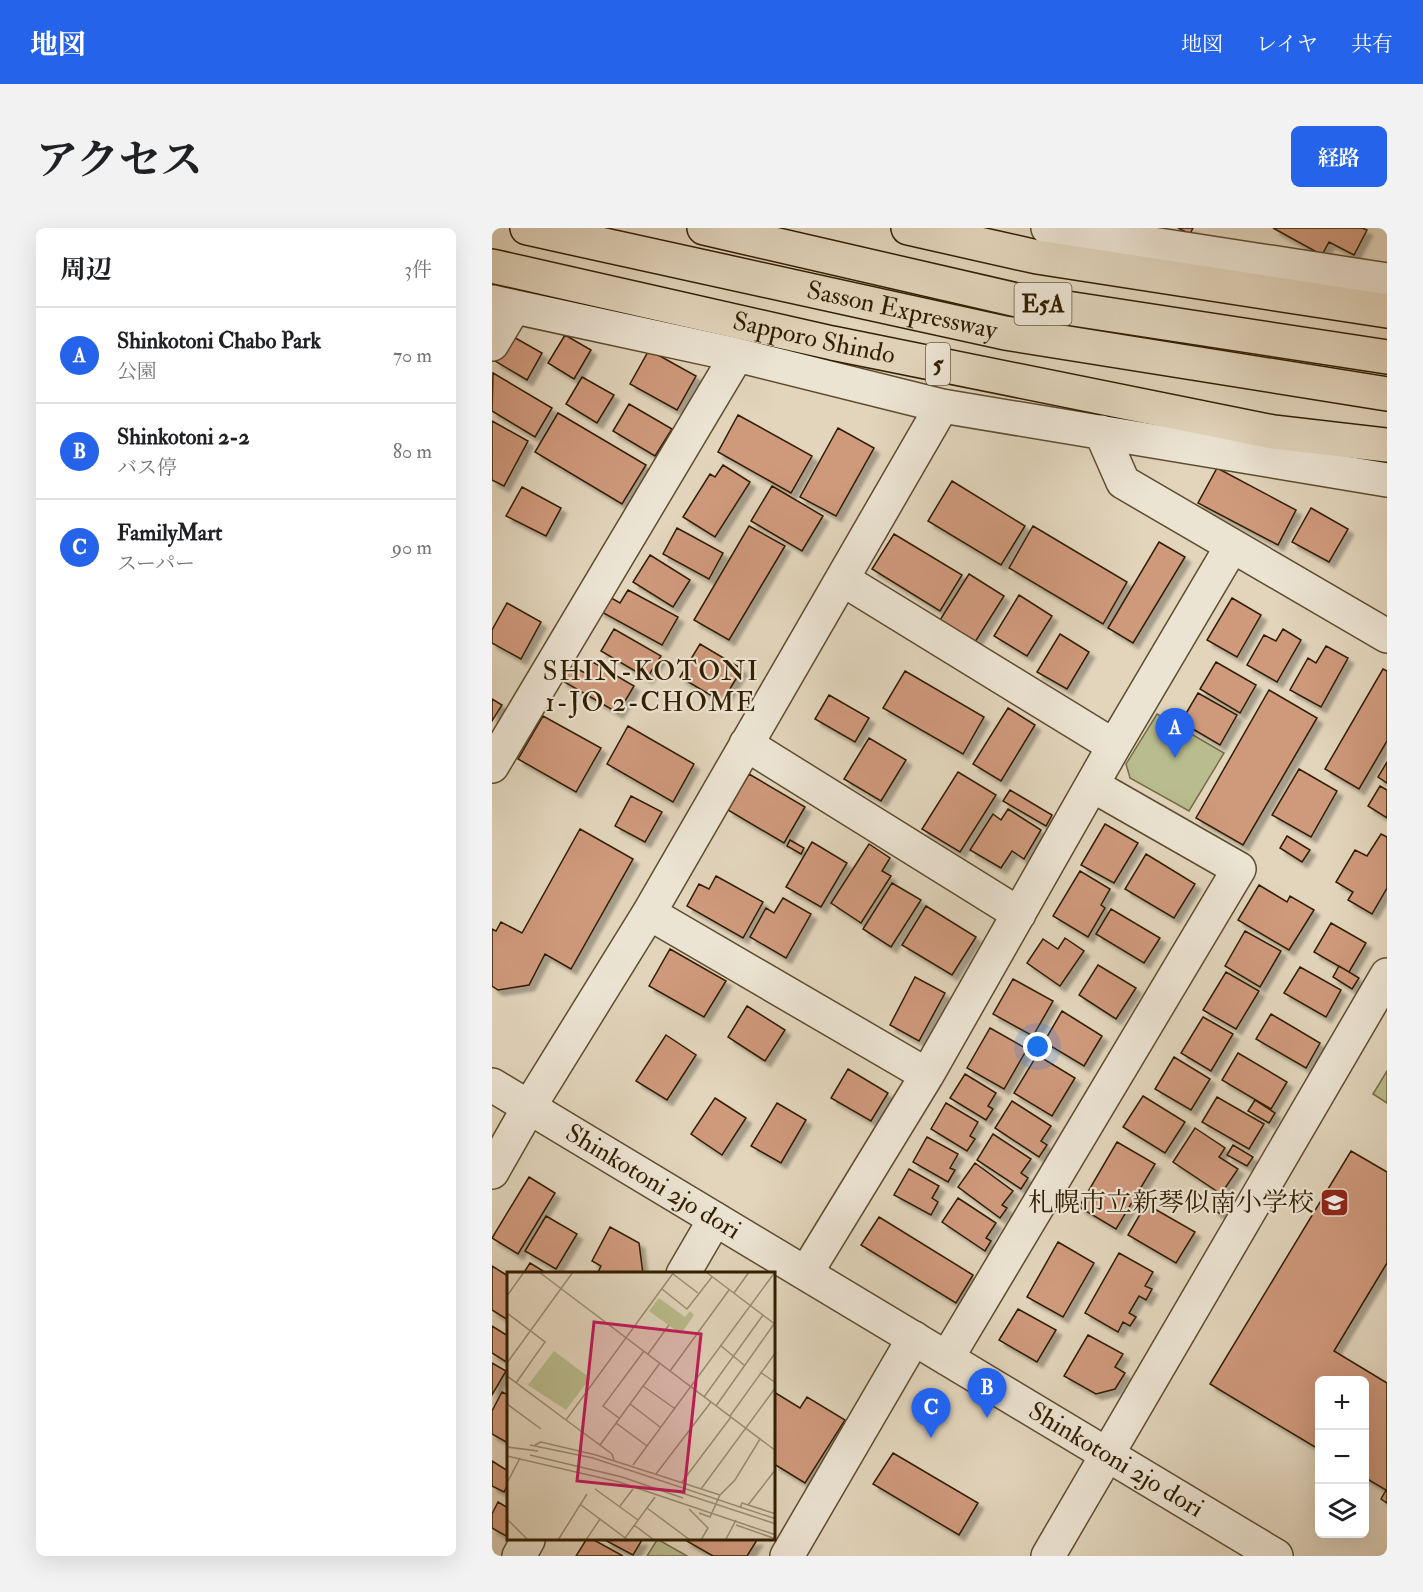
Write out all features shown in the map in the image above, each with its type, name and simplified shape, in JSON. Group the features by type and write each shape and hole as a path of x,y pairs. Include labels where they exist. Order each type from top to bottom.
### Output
{"highway":[{"name":"Sasson Expressway","path":"527,228 1005,333 1387,394"},
{"name":"Sasson Expressway","path":"704,228 1021,301 1387,357"},
{"path":"908,228 1037,257 1387,311"},
{"name":"Sapporo Shindo","path":"492,266 832,343 1273,432 1387,445"}],"street":[{"path":"1047,228 1387,280"},
{"path":"492,344 503,305 737,356 942,406 1387,480"},
{"path":"492,766 737,356"},
{"path":"492,1172 529,1107 649,913 942,406"},
{"path":"1101,432 1124,482 1387,636"},
{"path":"806,1273 927,1075 1114,746 1232,546"},
{"path":"842,579 1114,746"},
{"path":"747,744 1019,914"},
{"path":"947,1358 1239,869 1092,785"},
{"path":"649,913 927,1075"},
{"path":"1048,1556 1387,975"},
{"name":"Shinkotoni 2jo dori","path":"492,1085 1276,1556"},
{"path":"684,1272 715,1219"},
{"path":"787,1556 914,1338"},
{"path":"519,1556 527,1541"}],"green space":[{"path":"1157,714 1224,753 1189,811 1130,778 1126,764"},
{"path":"1387,1071 1387,1103 1373,1094"},
{"path":"656,1541 661,1541 687,1556 647,1556"}],"building":[{"path":"1178,228 1193,228 1190,234"},
{"path":"1273,228 1362,228 1367,230 1354,255 1329,242 1322,255"},
{"path":"510,335 542,353 527,380 495,361"},
{"path":"565,335 591,350 574,379 548,363"},
{"path":"649,350 696,376 677,410 630,384"},
{"path":"493,373 552,408 535,437 492,411"},
{"path":"582,377 614,395 597,423 566,404"},
{"path":"629,404 672,429 655,456 613,431"},
{"path":"558,413 646,465 622,504 535,452"},
{"path":"738,415 812,456 791,493 718,452"},
{"path":"492,421 528,441 504,486 492,480"},
{"path":"838,428 874,448 836,516 800,497"},
{"path":"723,465 750,482 715,537 683,517 710,474 715,477"},
{"path":"1217,468 1296,510 1278,545 1198,503"},
{"path":"952,481 1025,526 1001,565 928,521"},
{"path":"772,486 823,516 802,551 751,521"},
{"path":"522,487 561,508 546,536 506,516"},
{"path":"1311,508 1348,529 1329,562 1292,542"},
{"path":"749,526 785,546 729,640 694,620"},
{"path":"1033,526 1127,582 1103,624 1009,568"},
{"path":"677,528 723,553 709,579 663,554"},
{"path":"894,534 962,575 940,611 872,569"},
{"path":"1159,542 1185,557 1133,643 1108,628"},
{"path":"650,555 690,580 673,607 633,582"},
{"path":"969,574 1004,596 975,642 940,620"},
{"path":"628,590 678,617 662,645 598,610 606,595 620,603"},
{"path":"1019,595 1052,616 1027,656 994,636"},
{"path":"1232,598 1261,615 1237,657 1207,640"},
{"path":"507,603 541,622 521,659 492,643 492,630"},
{"path":"614,629 661,656 647,678 601,651"},
{"path":"1283,629 1301,640 1277,682 1247,665 1264,635 1276,641"},
{"path":"1060,634 1089,652 1067,689 1037,672"},
{"path":"700,644 742,669 722,702 680,677"},
{"path":"1326,646 1348,658 1321,707 1290,690 1308,658 1316,663"},
{"path":"591,661 634,686 618,713 561,680 570,665 585,673"},
{"path":"1216,662 1256,685 1240,713 1200,689"},
{"path":"1383,669 1387,671 1387,741 1359,789 1325,769"},
{"path":"905,671 984,717 963,754 883,708"},
{"path":"1269,690 1317,718 1243,845 1196,818"},
{"path":"1198,693 1237,715 1220,745 1181,722"},
{"path":"829,695 869,718 855,742 815,719"},
{"path":"492,699 502,705 492,721"},
{"path":"1008,708 1035,725 1001,781 973,764"},
{"path":"543,716 601,748 576,792 518,759"},
{"path":"628,726 694,764 673,802 607,764"},
{"path":"869,738 906,760 881,801 844,779"},
{"path":"1387,762 1387,783 1378,777"},
{"path":"1299,769 1337,791 1311,837 1272,815"},
{"path":"958,772 996,795 960,852 922,829"},
{"path":"749,774 805,807 784,843 728,810"},
{"path":"1380,786 1387,790 1387,818 1368,806"},
{"path":"1010,790 1052,815 1046,826 1003,801"},
{"path":"631,796 662,812 645,842 615,826"},
{"path":"1008,809 1041,830 1024,859 1012,851 1001,868 970,850 993,814 1001,820"},
{"path":"1105,824 1138,843 1114,883 1081,865"},
{"path":"580,829 633,859 571,969 545,954 529,985 498,990 492,986 492,929 496,931 501,922 522,933"},
{"path":"1381,834 1387,837 1387,888 1372,914 1348,900 1353,892 1336,882 1355,850 1367,856"},
{"path":"1287,836 1310,850 1302,862 1280,848"},
{"path":"790,840 804,848 801,854 787,846"},
{"path":"812,842 847,863 821,907 786,887"},
{"path":"869,844 890,858 882,871 891,876 861,923 831,903"},
{"path":"1146,854 1195,884 1174,918 1125,889"},
{"path":"1080,871 1110,889 1101,905 1105,908 1088,937 1053,916"},
{"path":"716,876 763,902 743,938 687,906 699,884 709,889"},
{"path":"892,883 921,900 891,947 863,929"},
{"path":"1259,885 1287,902 1290,896 1314,910 1289,950 1238,920"},
{"path":"783,898 811,914 786,958 750,937 766,908 774,913"},
{"path":"926,906 976,937 952,975 902,945"},
{"path":"1111,909 1160,938 1144,963 1096,934"},
{"path":"1331,923 1366,943 1349,972 1314,952"},
{"path":"1245,931 1281,951 1260,987 1225,966"},
{"path":"1065,938 1084,951 1060,986 1027,963 1043,939 1058,949"},
{"path":"670,949 726,981 704,1017 649,986"},
{"path":"1098,965 1136,988 1116,1019 1079,995"},
{"path":"1339,966 1359,978 1352,989 1333,977"},
{"path":"1300,967 1341,990 1326,1017 1284,993"},
{"path":"1226,972 1259,991 1236,1029 1203,1010"},
{"path":"915,977 945,993 919,1041 890,1025"},
{"path":"1013,979 1053,1001 1033,1036 993,1014"},
{"path":"747,1006 785,1030 765,1061 728,1037"},
{"path":"1062,1011 1102,1036 1084,1066 1044,1042"},
{"path":"1271,1014 1320,1043 1306,1068 1256,1039"},
{"path":"1203,1017 1233,1034 1211,1071 1181,1053"},
{"path":"990,1028 1027,1049 1004,1089 967,1068"},
{"path":"666,1035 696,1055 667,1100 636,1081"},
{"path":"1238,1053 1287,1082 1271,1109 1222,1080"},
{"path":"1037,1055 1075,1078 1052,1116 1014,1093"},
{"path":"1174,1057 1210,1079 1191,1110 1155,1089"},
{"path":"848,1069 888,1093 871,1121 831,1098"},
{"path":"965,1074 996,1093 988,1106 993,1109 986,1120 950,1098"},
{"path":"1143,1096 1185,1122 1165,1153 1123,1127"},
{"path":"1217,1097 1264,1124 1249,1149 1202,1122"},
{"path":"715,1098 746,1118 722,1155 691,1134"},
{"path":"1255,1100 1275,1113 1269,1123 1248,1111"},
{"path":"1012,1101 1051,1126 1041,1141 1047,1145 1039,1157 995,1128"},
{"path":"777,1103 806,1120 781,1163 751,1146"},
{"path":"946,1103 978,1122 970,1136 975,1139 967,1151 931,1129"},
{"path":"1195,1128 1225,1148 1219,1157 1238,1169 1221,1194 1173,1162"},
{"path":"993,1134 1031,1159 1021,1173 1028,1178 1021,1189 977,1160"},
{"path":"927,1137 958,1154 950,1168 955,1170 948,1182 913,1162"},
{"path":"1117,1142 1155,1164 1116,1229 1079,1207"},
{"path":"1233,1145 1253,1157 1247,1166 1227,1155"},
{"path":"1351,1151 1387,1172 1387,1263 1334,1351 1387,1383 1387,1503 1381,1499 1386,1490 1369,1480 1369,1376 1315,1376 1315,1447 1210,1384"},
{"path":"975,1163 1013,1191 1002,1205 1007,1208 1000,1218 958,1187"},
{"path":"909,1169 939,1186 932,1198 938,1202 931,1215 894,1195"},
{"path":"529,1177 555,1193 518,1254 492,1238"},
{"path":"1222,1195 1230,1199 1221,1214 1213,1210"},
{"path":"958,1198 996,1223 986,1238 991,1241 985,1251 942,1222"},
{"path":"1146,1204 1195,1232 1176,1263 1128,1235"},
{"path":"546,1216 577,1234 556,1269 525,1251"},
{"path":"879,1217 973,1275 956,1303 861,1245"},
{"path":"610,1227 639,1243 643,1272 598,1272 601,1266 592,1261"},
{"path":"1058,1242 1094,1263 1063,1317 1027,1297"},
{"path":"1119,1253 1153,1272 1145,1286 1152,1289 1146,1300 1139,1296 1129,1313 1136,1317 1130,1326 1123,1322 1118,1332 1085,1313"},
{"path":"530,1263 545,1272 524,1272"},
{"path":"492,1266 507,1275 507,1319 492,1310"},
{"path":"1018,1309 1056,1330 1037,1362 999,1340"},
{"path":"492,1326 507,1335 507,1362 492,1353"},
{"path":"1088,1335 1123,1354 1115,1367 1125,1373 1115,1389 1096,1394 1064,1376"},
{"path":"492,1363 506,1371 492,1395"},
{"path":"502,1392 507,1394 507,1442 492,1434 492,1411"},
{"path":"776,1393 800,1408 807,1397 845,1420 805,1483 776,1465"},
{"path":"893,1453 978,1503 959,1535 873,1484"},
{"path":"492,1461 507,1470 507,1486 504,1492 492,1486"},
{"path":"498,1502 507,1507 507,1536 492,1528 492,1514"},
{"path":"585,1541 596,1541 623,1556 576,1556"},
{"path":"607,1541 641,1541 633,1555"},
{"path":"687,1541 756,1541 747,1556 713,1556"}],"place":[{"name":"Shinkotoni Chabo Park","path":"1175,758"},
{"name":"札幌市立新琴似南小学校","path":"1335,1203"},
{"name":"Shinkotoni 2-2","path":"987,1418"},
{"name":"FamilyMart","path":"931,1438"}],"district":[{"name":"SHIN-KOTONI 1-JO 2-CHOME","path":"651,686"}]}
